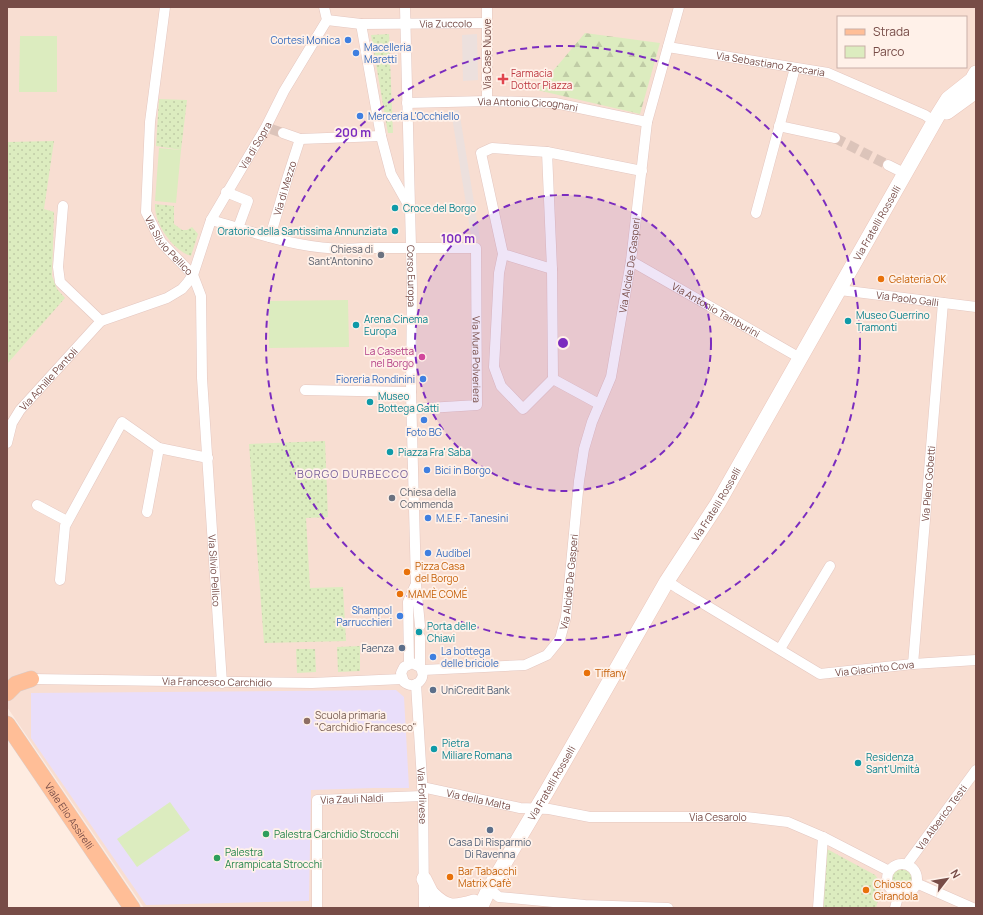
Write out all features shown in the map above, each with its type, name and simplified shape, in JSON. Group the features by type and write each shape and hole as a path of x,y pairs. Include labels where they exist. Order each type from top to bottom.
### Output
{"main road":[{"name":"Via Fratelli Rosselli","path":"474,906 482,893 489,889 667,581 718,503 948,100 972,80 976,73"},
{"path":"937,119 976,91"},
{"path":"7,678 31,680"},
{"path":"7,693 16,684 31,680"},
{"name":"Viale Elio Assirelli","path":"7,724 132,908"},
{"name":"Viale Elio Assirelli","path":"7,743 118,908"},
{"path":"424,879 439,908"},
{"path":"432,894 445,905 453,907 474,906"}],"street":[{"name":"Via Silvio Pellico","path":"165,7 150,122 146,212 161,242 193,275 202,296 202,378 222,683"},
{"path":"324,7 327,20 361,24 405,24"},
{"name":"Corso Europa","path":"405,7 411,248 412,409 409,456 416,584 420,626"},
{"name":"Via Case Nuove","path":"487,7 487,101"},
{"name":"Via Alcide De Gasperi","path":"421,668 525,666 547,655 560,639 566,617 579,481 584,448 599,404 612,377 631,261 647,122 679,7"},
{"name":"Via di Sopra","path":"193,275 211,220 226,192 268,128 284,91 327,20"},
{"name":"Via Zuccolo","path":"405,24 487,23"},
{"name":"Corso Europa","path":"361,24 381,136 391,174 409,207"},
{"name":"Via Sebastiano Zaccaria","path":"668,48 828,73 937,119"},
{"path":"756,213 795,68"},
{"name":"Via Antonio Cicognani","path":"407,103 487,101 555,103 647,122"},
{"path":"779,126 835,138"},
{"path":"283,133 300,139 381,136"},
{"name":"Via di Mezzo","path":"270,237 300,139"},
{"path":"547,152 552,269 553,378 522,409 500,386 494,367 499,273 503,254 481,153 492,148 547,152 642,171"},
{"path":"888,165 906,174"},
{"path":"226,192 248,201 238,228"},
{"path":"63,206 58,267 60,282 101,321"},
{"path":"211,220 289,242 343,250 362,248 411,248"},
{"name":"Via Mura Polveriera","path":"411,248 476,248 477,405 412,409"},
{"path":"503,254 552,269"},
{"name":"Via Antonio Tamburini","path":"631,261 800,358"},
{"name":"Via Achille Pantoli","path":"7,443 12,423 20,410 101,321 167,298 182,289 193,275"},
{"name":"Via Paolo Galli","path":"840,290 976,306"},
{"name":"Via Piero Gobetti","path":"913,664 943,303"},
{"path":"553,378 599,404"},
{"path":"305,390 411,392"},
{"path":"60,580 64,526 122,422 159,448 208,458"},
{"path":"147,512 159,448"},
{"path":"37,505 67,521"},
{"path":"780,649 830,566"},
{"name":"Via Giacinto Cova","path":"667,581 820,674 913,664 976,660"},
{"name":"Corso Europa","path":"409,663 408,602 416,584"},
{"name":"Via Forlivese","path":"420,638 421,668 423,677 419,683 416,684 422,792 424,908"},
{"path":"416,684 407,684 402,679 402,669 409,663 415,663 421,668"},
{"name":"Via Francesco Carchidio","path":"31,680 312,683 402,679"},
{"name":"Via Alberico Testi","path":"907,864 976,770"},
{"name":"Via della Malta","path":"422,792 520,808 536,809"},
{"name":"Via Zauli Naldi","path":"317,908 317,800 422,792"},
{"name":"Via Cesarolo","path":"536,809 549,809 590,817 746,817 788,822 823,837 889,871"},
{"path":"818,908 823,837"},
{"path":"907,864 916,874 916,883 908,892 894,892 888,884 889,871 897,865 907,864"},
{"path":"916,883 973,908"},
{"path":"489,889 499,897 585,907 668,908"},
{"path":"896,908 899,893"}],"shaded area":[{"path":"7,7 976,7 976,908 144,908 7,707"},
{"path":"477,34 478,80 463,81 462,35"},
{"path":"459,110 480,239 472,241 451,111"},
{"path":"396,690 404,697 409,788 311,790 309,901 146,905 31,738 31,693"}],"green space":[{"path":"585,33 660,43 640,114 537,90"},
{"path":"389,34 393,133 388,133 371,35"},
{"path":"20,36 57,36 57,92 19,92"},
{"path":"159,99 187,100 181,150 156,146"},
{"path":"54,141 44,209 54,212 52,276 57,289 65,298 7,364 7,142"},
{"path":"159,148 181,150 176,203 155,201"},
{"path":"155,204 174,206 174,224 182,230 187,230 192,227 198,234 191,256 177,248 166,235 161,227 155,211"},
{"path":"348,300 349,347 269,348 269,301"},
{"path":"325,441 328,517 306,518 310,588 343,587 346,641 264,643 249,444"},
{"path":"360,646 360,671 338,672 337,647"},
{"path":"296,649 315,649 316,672 297,673"},
{"path":"170,802 190,830 137,867 117,839"},
{"path":"827,849 875,875 881,887 876,908 822,908"},
{"path":"902,868 910,871 913,879 910,887 902,890 894,887 891,879 894,871"}],"tunnel":[{"path":"271,129 283,133"},
{"path":"835,138 888,165"}],"place":[{"name":"Cortesi Monica","path":"348,40"},
{"name":"Macelleria Maretti","path":"356,53"},
{"name":"Farmacia Dottor Piazza","path":"503,79"},
{"name":"Merceria L'Occhiello","path":"360,116"},
{"name":"Croce del Borgo","path":"395,208"},
{"name":"Oratorio della Santissima Annunziata","path":"395,231"},
{"name":"Chiesa di Sant'Antonino","path":"381,255"},
{"name":"Gelateria OK","path":"881,279"},
{"name":"Museo Guerrino Tramonti","path":"848,321"},
{"name":"Arena Cinema Europa","path":"356,325"},
{"name":"La Casetta nel Borgo","path":"422,357"},
{"name":"Fioreria Rondinini","path":"423,379"},
{"name":"Museo Bottega Gatti","path":"370,402"},
{"name":"Foto BG","path":"424,420"},
{"name":"Piazza Fra' Saba","path":"390,452"},
{"name":"Bici in Borgo","path":"427,470"},
{"name":"Chiesa della Commenda","path":"392,498"},
{"name":"M.E.F. - Tanesini","path":"428,518"},
{"name":"Audibel","path":"428,553"},
{"name":"Pizza Casa del Borgo","path":"407,572"},
{"name":"MAMÈ COMÉ","path":"400,594"},
{"name":"Shampol Parrucchieri","path":"400,616"},
{"name":"Porta delle Chiavi","path":"419,632"},
{"name":"Faenza","path":"402,648"},
{"name":"La bottega delle briciole","path":"433,657"},
{"name":"Tiffany","path":"587,673"},
{"name":"UniCredit Bank","path":"433,690"},
{"name":"Scuola primaria \"Carchidio Francesco\"","path":"307,721"},
{"name":"Pietra Miliare Romana","path":"434,749"},
{"name":"Residenza Sant'Umiltà","path":"858,763"},
{"name":"Casa Di Risparmio Di Ravenna","path":"490,830"},
{"name":"Palestra Carchidio Strocchi","path":"266,834"},
{"name":"Palestra Arrampicata Strocchi","path":"217,858"},
{"name":"Bar Tabacchi Matrix Cafè","path":"450,877"},
{"name":"Chiosco Girandola","path":"866,890"}],"district":[{"name":"BORGO DURBECCO","path":"353,473"}]}
